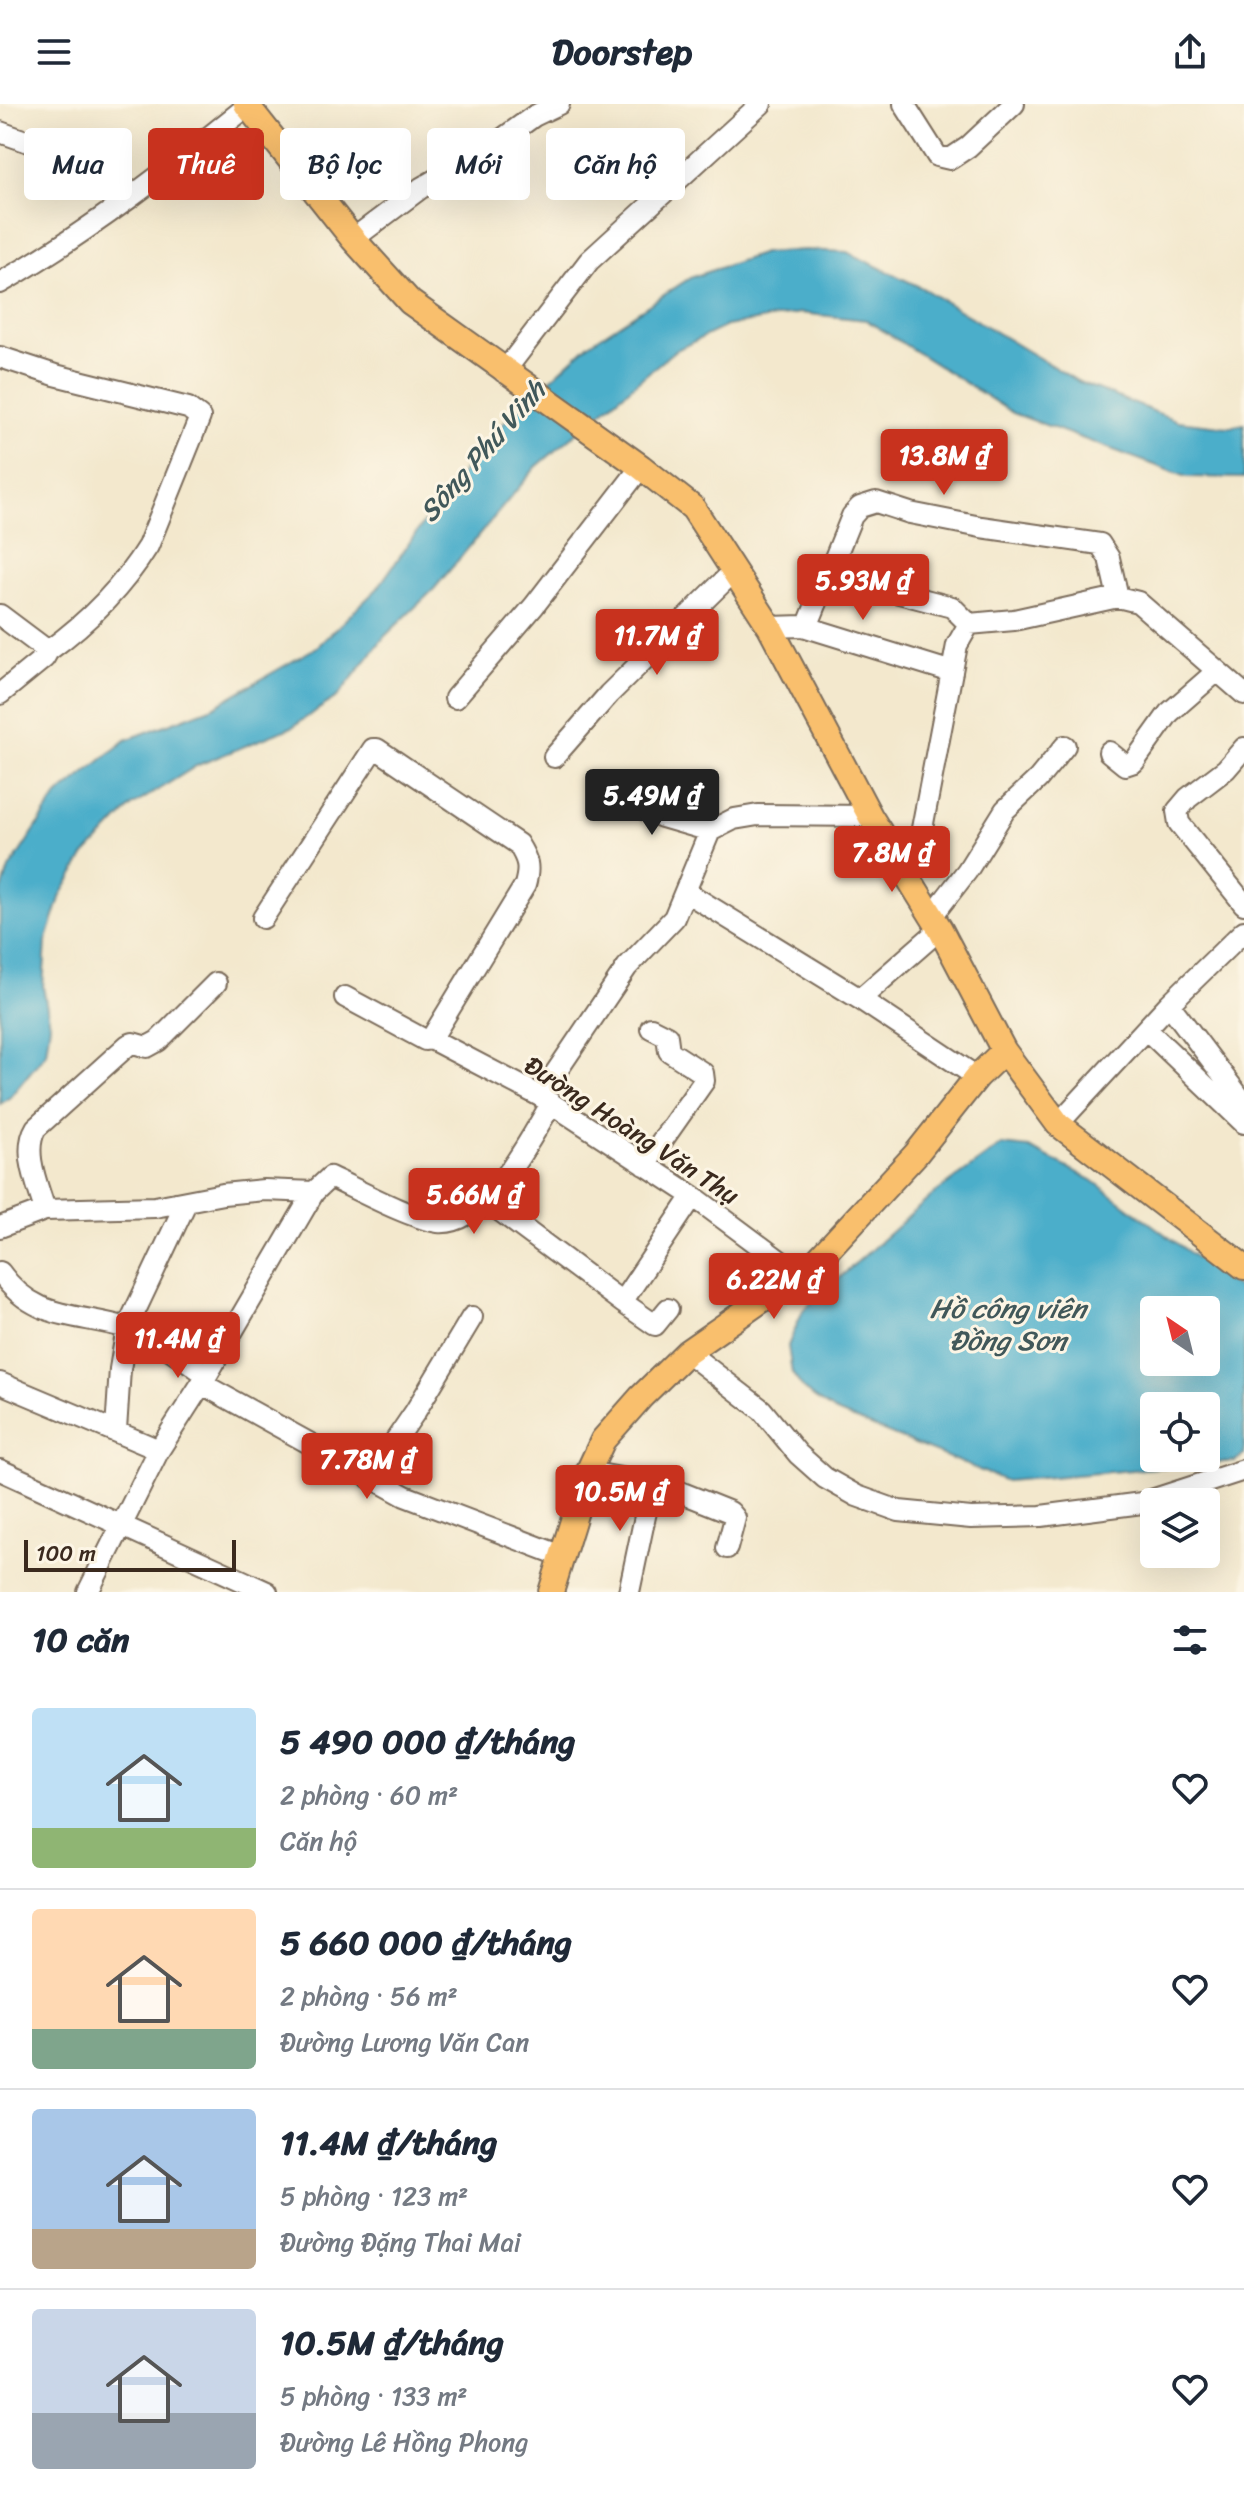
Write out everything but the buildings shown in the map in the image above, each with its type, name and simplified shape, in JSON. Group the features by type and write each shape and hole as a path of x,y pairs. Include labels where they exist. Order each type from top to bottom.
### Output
{"main road":[{"path":"248,105 353,239 410,302 641,467 693,508 770,627 870,816 936,922 1004,1051 1058,1124 1244,1267"},
{"path":"551,1592 588,1472 603,1440 687,1352 815,1263 916,1154 977,1077 1004,1051"}],"street":[{"path":"353,239 421,188 487,150 534,116 559,104"},
{"path":"504,372 589,261 761,104"},
{"path":"904,104 937,156 942,159 950,159 968,147 1014,104"},
{"path":"0,283 43,259 248,105"},
{"path":"0,132 80,160 122,202"},
{"path":"0,357 55,375 188,408 200,417 148,546 137,563 73,633 0,694"},
{"path":"455,698 534,606 641,467"},
{"path":"807,627 852,516 860,507 876,502 910,513 981,527 1100,544 1109,558 1118,597"},
{"path":"554,757 609,694 734,571"},
{"path":"872,586 952,607 969,624"},
{"path":"969,624 1014,620 1118,597 1138,602 1244,694"},
{"path":"0,615 48,651"},
{"path":"902,864 920,839 957,645 969,624"},
{"path":"770,627 807,627 952,672"},
{"path":"1109,752 1125,765 1134,762 1169,713 1216,672"},
{"path":"860,999 936,922 1005,810 1038,779 1065,746"},
{"path":"1244,748 1226,769 1188,798 1177,811 1179,823 1244,904"},
{"path":"263,918 373,749 518,844 528,860 525,885 431,1039"},
{"path":"612,796 662,817 710,831"},
{"path":"88,1592 159,1450 205,1380 314,1192 330,1177 421,1217 438,1222 459,1220 508,1173 546,1100 627,967 674,918 710,831 734,819 758,815 870,816"},
{"path":"686,892 860,999 977,1077"},
{"path":"1058,1124 1169,1004 1244,931"},
{"path":"45,1210 30,1144 36,1128 128,1045 133,1043 147,1047 158,1041 216,983"},
{"name":"Đường Hoàng Văn Thụ","path":"345,997 546,1100 693,1196 799,1275"},
{"path":"1169,1004 1244,1103"},
{"path":"645,1165 704,1081 703,1073 669,1051 667,1036 651,1028"},
{"path":"1146,1029 1244,1123"},
{"path":"0,1227 45,1210 155,1207 264,1190 314,1192"},
{"path":"622,1302 693,1196"},
{"path":"484,1199 655,1325 668,1309"},
{"path":"116,1430 120,1369 127,1328 186,1203"},
{"path":"0,1272 22,1297 34,1305 62,1315 127,1328 152,1338 205,1380 405,1496 562,1556"},
{"path":"370,1478 415,1412 472,1317"},
{"path":"687,1352 762,1410 798,1454 825,1478 857,1496 899,1511 971,1518 1041,1516 1142,1503 1244,1470"},
{"path":"0,1383 159,1450"},
{"path":"0,1470 267,1592"},
{"path":"588,1472 652,1483 684,1493 735,1516 727,1548"},
{"path":"629,1592 652,1483"}],"water":[{"name":"Sông Phú Vinh","path":"804,250 847,252 922,288 1079,382 1178,421 1229,427 1244,424 1244,478 1187,477 1013,413 866,320 800,313 726,326 674,351 536,467 434,589 385,636 338,696 292,727 198,765 132,806 85,855 61,895 46,942 43,987 50,1024 46,1053 10,1097 0,1104 0,896 9,869 57,796 126,740 213,707 317,647 377,589 435,506 499,427 589,344 690,278 763,253"},
{"name":"Hồ công viên Đồng Sơn","path":"1002,1145 1029,1148 1092,1180 1244,1293 1244,1455 1236,1461 1220,1462 1220,1392 1140,1392 1140,1469 1006,1481 834,1411 805,1391 792,1373 788,1346 803,1310 934,1194"}]}
